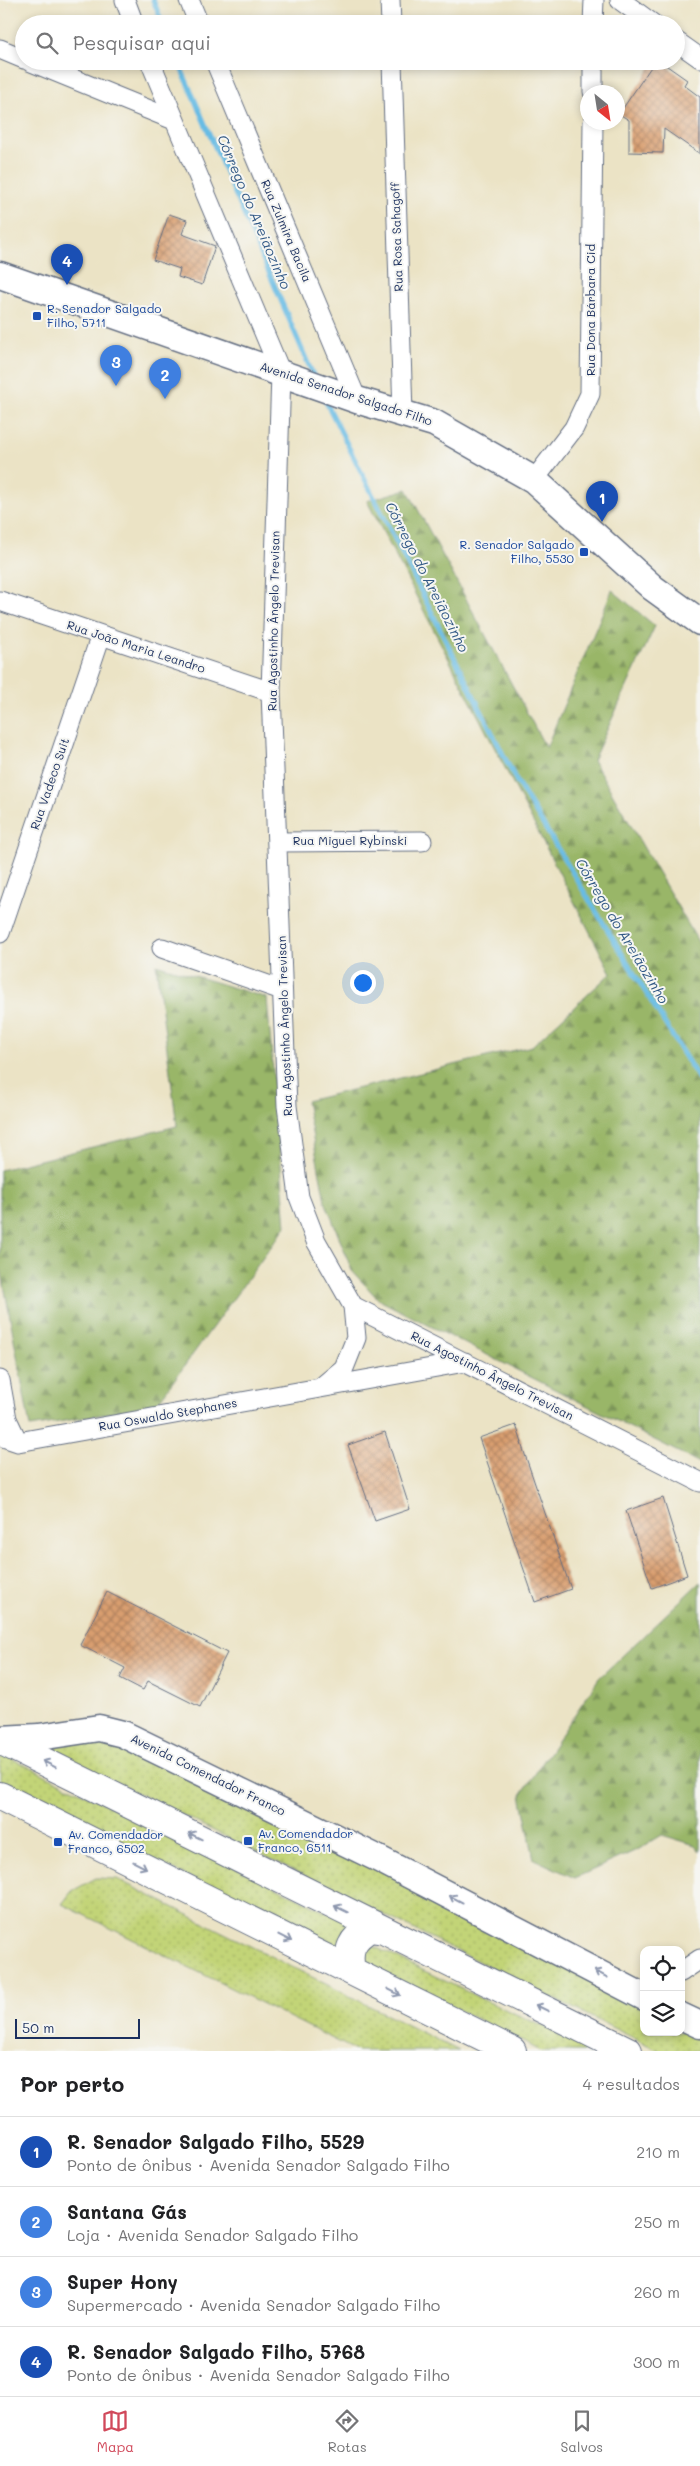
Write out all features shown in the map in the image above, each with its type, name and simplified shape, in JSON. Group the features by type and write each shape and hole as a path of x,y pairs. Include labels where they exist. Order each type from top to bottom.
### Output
{"highway":[{"name":"Avenida Comendador Franco","path":"0,1739 628,2051"},
{"path":"0,1796 512,2051"},
{"path":"350,1970 348,1957 353,1941 370,1928 384,1930"}],"main road":[{"name":"Avenida Senador Salgado Filho","path":"0,275 357,400 434,423 534,480 653,588 700,622"},
{"name":"Avenida Comendador Franco","path":"0,1739 39,1737 99,1728 123,1734 373,1856 640,1995"},
{"path":"685,2018 700,2025"}],"street":[{"path":"125,0 131,15"},
{"path":"189,0 195,15"},
{"path":"390,0 390,15"},
{"path":"594,0 594,15"},
{"path":"620,0 641,15"},
{"path":"685,47 700,58"},
{"path":"0,49 15,55"},
{"path":"51,70 174,120"},
{"path":"154,70 280,373"},
{"name":"Rua Zulmira Bacila","path":"219,70 357,400"},
{"name":"Rua Rosa Sahagoff","path":"392,70 403,414"},
{"path":"593,70 593,85"},
{"name":"Rua Dona Bárbara Cid","path":"534,480 574,428 590,394 592,130"},
{"name":"Rua Agostinho Ângelo Trevisan","path":"280,373 271,692 287,1106 299,1197 316,1241 331,1271 353,1306 700,1482"},
{"name":"Rua João Maria Leandro","path":"0,601 271,692"},
{"name":"Rua Vadeco Suit","path":"0,933 6,898 101,635"},
{"name":"Rua Miguel Rybinski","path":"278,842 422,840"},
{"path":"162,948 282,990"},
{"name":"Rua Oswaldo Stephanes","path":"319,1388 344,1368 356,1338 353,1306"},
{"name":"Rua Oswaldo Stephanes","path":"9,1439 466,1362"},
{"path":"0,1380 9,1439"},
{"path":"685,1969 700,1959"}],"green space":[{"path":"407,489 546,748 612,590 655,626 593,760 700,945 700,1463 379,1300 352,1271 325,1201 306,1101 532,1046 611,973 367,501"},
{"path":"156,964 267,998 286,1226 156,1405 30,1427 0,1263 0,1170 177,1126"},
{"path":"700,1582 700,1851 695,1845 662,1835 639,1849 575,1878 534,1859 521,1795 599,1678"},
{"path":"105,1734 640,1998 640,2036 685,2036 685,2022 700,2030 700,2051 660,2051 46,1748"},
{"path":"0,1753 356,1926 345,1952 0,1786"},
{"path":"96,1878 117,1879 459,2051 357,2051 62,1904 72,1891"},
{"path":"371,1945 484,2000 599,2051 541,2051 377,1969 362,1959 363,1950"}],"building":[{"path":"649,70 673,70 687,80 684,85 700,97 700,154 664,129 663,153 629,152 629,120 625,118 625,105"},
{"path":"169,214 187,220 182,234 215,246 202,285 178,277 180,269 153,260"},
{"path":"516,1425 571,1589 535,1602 479,1438"},
{"path":"385,1432 410,1509 375,1521 348,1445"},
{"path":"663,1498 687,1575 652,1588 626,1511"},
{"path":"107,1592 227,1653 200,1707 148,1681 143,1690 120,1678 125,1668 80,1645"}],"waterway":[{"name":"Córrego do Areiãozinho","path":"153,0 159,15"},
{"name":"Córrego do Areiãozinho","path":"182,70 313,375"},
{"name":"Córrego do Areiãozinho","path":"324,398 517,782 700,1081"}],"place":[{"name":"R. Senador Salgado Filho, 5768","path":"67,285"},
{"name":"R. Senador Salgado Filho, 5711","path":"37,316"},
{"name":"Super Hony","path":"116,386"},
{"name":"Santana Gás","path":"165,399"},
{"name":"R. Senador Salgado Filho, 5529","path":"602,522"},
{"name":"R. Senador Salgado Filho, 5530","path":"584,552"},
{"name":"Av. Comendador Franco, 6511","path":"248,1841"},
{"name":"Av. Comendador Franco, 6502","path":"58,1842"}]}
